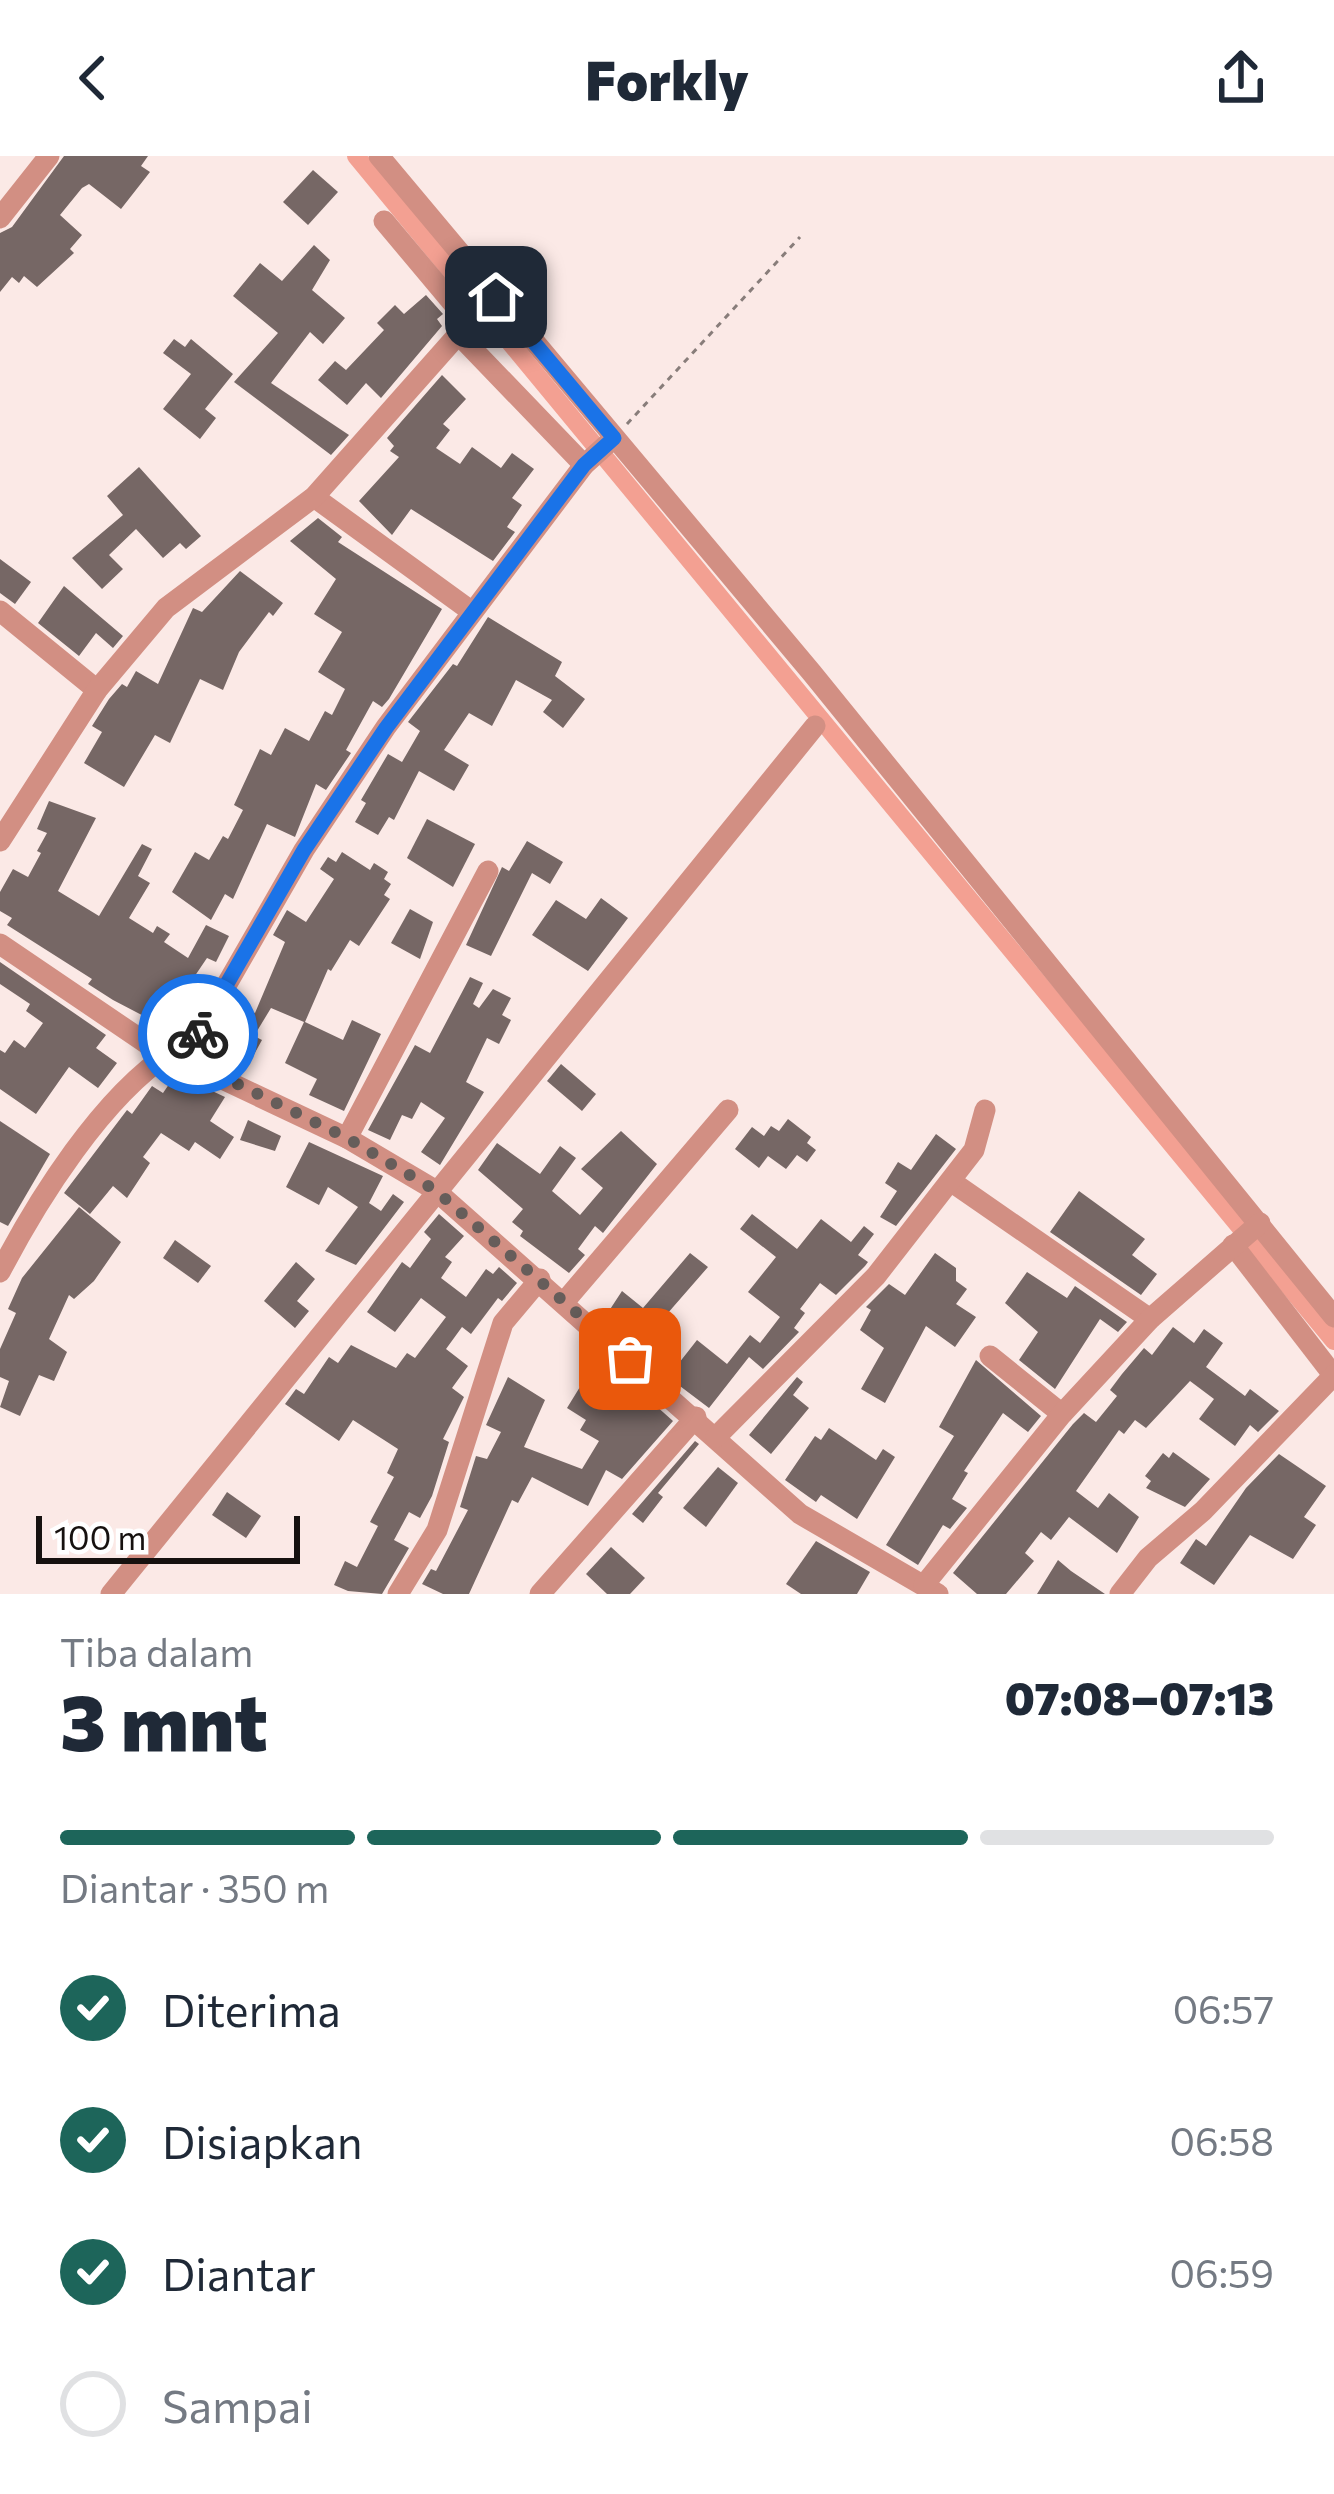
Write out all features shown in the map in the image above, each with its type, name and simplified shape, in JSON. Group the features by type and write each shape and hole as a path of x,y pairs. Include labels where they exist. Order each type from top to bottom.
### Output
{"street":[{"path":"0,218 49,156"},
{"path":"379,156 1247,1233 1334,1317"},
{"path":"0,178 23,192"},
{"path":"0,842 97,690 166,608 314,497 460,335 462,314 384,221"},
{"path":"460,335 586,462"},
{"path":"137,1074 178,1055 304,850 471,611 586,462 612,440"},
{"path":"314,497 471,611"},
{"path":"0,611 97,690"},
{"path":"111,1594 815,726"},
{"path":"347,1138 488,871"},
{"path":"0,944 146,1043 347,1138 435,1190 800,1514 922,1588 1062,1414 1150,1319 1247,1233"},
{"path":"0,1273 28,1219 137,1074 146,1043"},
{"path":"565,1301 728,1110"},
{"path":"716,1437 846,1311 952,1182 974,1150 985,1110"},
{"path":"952,1182 1150,1319"},
{"path":"1120,1594 1148,1558 1203,1511 1334,1376 1247,1233"},
{"path":"398,1594 437,1530 502,1323 540,1279"},
{"path":"990,1356 1062,1414"},
{"path":"540,1594 696,1418"}],"path":[{"path":"612,440 800,237"}],"building":[{"path":"64,156 148,156 141,166 150,172 121,209 89,184 82,188 60,215 82,235 70,249 74,253 37,287 24,276 19,283 12,277 0,292 0,233 12,227"},
{"path":"313,170 338,192 308,225 283,202"},
{"path":"314,245 330,260 312,290 345,318 323,344 310,332 271,383 349,435 331,455 234,382 278,333 233,296 260,263 282,281"},
{"path":"426,295 443,314 437,319 442,326 381,398 366,383 347,405 318,380 335,361 346,370 384,330 377,323 395,305 404,314"},
{"path":"174,339 185,347 191,339 233,374 205,409 216,418 200,439 163,409 191,374 163,353"},
{"path":"442,375 466,399 443,424 450,430 436,448 460,464 472,447 501,468 512,453 534,469 512,498 522,505 507,527 515,532 493,561 411,509 392,535 359,501 399,457 390,451 394,446 387,438"},
{"path":"139,467 201,536 186,549 180,543 163,558 136,529 109,555 123,569 102,589 72,558 123,515 107,496"},
{"path":"318,518 342,537 338,542 442,609 389,699 382,707 373,701 346,750 351,753 326,790 316,784 295,837 267,824 233,899 225,894 211,920 172,892 195,852 209,860 223,836 228,839 243,810 234,805 260,749 271,755 285,728 309,741 325,711 332,715 345,689 318,672 342,632 314,614 336,579 290,541"},
{"path":"0,559 31,582 15,604 0,593"},
{"path":"240,571 283,603 273,616 269,612 239,652 223,690 200,679 170,743 155,735 124,787 84,763 102,732 92,726 109,699 122,684 127,687 136,671 158,684 193,608 202,612"},
{"path":"64,586 123,636 113,648 96,633 79,656 38,623"},
{"path":"488,617 562,662 555,676 585,699 563,728 543,712 552,700 516,680 492,726 469,713 444,750 469,765 454,791 419,771 394,820 389,817 378,835 355,822 366,803 361,800 388,754 402,762 420,731 408,722 453,664 457,666"},
{"path":"49,801 96,818 58,891 99,916 142,844 152,849 138,876 150,883 129,918 153,933 157,926 170,934 164,942 188,958 206,925 229,936 216,962 207,958 184,992 200,1001 180,1035 113,1000 88,984 92,979 7,925 12,918 0,911 0,892 13,869 28,877 41,853 37,851 47,833 37,829"},
{"path":"427,819 475,844 453,887 407,858"},
{"path":"527,841 563,862 550,884 532,873 491,956 466,945 502,867 509,871"},
{"path":"342,852 370,870 374,863 388,872 384,879 391,884 384,895 390,899 359,946 350,940 328,969 305,1022 343,1040 352,1020 381,1034 344,1111 309,1095 317,1079 285,1063 304,1022 271,1008 254,1036 262,1040 251,1060 217,1042 238,1003 255,1013 285,942 273,935 287,910 306,922 334,879 320,869 328,857 336,862"},
{"path":"601,898 628,918 588,971 532,935 556,900 586,919"},
{"path":"410,909 433,922 420,959 391,943"},
{"path":"0,962 106,1035 96,1048 117,1063 98,1088 69,1067 36,1114 0,1089 0,1050 5,1053 14,1040 25,1048 43,1023 26,1011 30,1004 0,984"},
{"path":"470,977 483,983 473,1004 479,1008 493,989 511,998 502,1015 511,1020 499,1044 487,1038 466,1082 484,1092 440,1165 421,1152 445,1118 421,1102 412,1119 402,1115 390,1140 368,1130 415,1045 430,1053"},
{"path":"561,1064 596,1094 582,1111 547,1081"},
{"path":"176,1074 225,1097 210,1121 234,1137 220,1159 195,1142 189,1151 161,1133 143,1157 150,1163 127,1198 113,1186 90,1214 64,1193 127,1110 132,1114 152,1086 163,1093"},
{"path":"788,1119 811,1137 807,1143 816,1150 807,1162 797,1155 786,1169 768,1156 759,1168 735,1149 752,1127 764,1136 771,1126 779,1131"},
{"path":"248,1120 281,1136 275,1151 240,1140"},
{"path":"0,1121 50,1154 8,1226 0,1222"},
{"path":"621,1131 657,1164 603,1233 595,1226 578,1249 585,1255 569,1273 520,1236 523,1231 512,1222 523,1209 478,1170 497,1143 540,1174 560,1146 576,1158 552,1191 580,1215 603,1188 581,1169"},
{"path":"936,1134 956,1149 896,1226 880,1217 897,1191 885,1183 898,1162 911,1170"},
{"path":"309,1142 383,1176 369,1203 381,1211 393,1194 404,1202 356,1265 325,1251 358,1207 328,1187 319,1205 286,1187"},
{"path":"1079,1191 1145,1239 1132,1255 1157,1274 1141,1295 1050,1232"},
{"path":"79,1207 121,1242 94,1281 74,1299 69,1295 49,1339 67,1352 54,1381 39,1375 20,1416 0,1407 9,1381 0,1377 0,1349 16,1313 8,1309 22,1278"},
{"path":"439,1214 464,1236 445,1257 452,1262 441,1278 466,1297 486,1269 493,1274 499,1267 517,1283 502,1301 498,1298 471,1334 462,1327 446,1349 468,1366 452,1388 464,1397 443,1439 449,1442 432,1496 420,1518 409,1512 394,1540 409,1548 382,1594 348,1591 334,1585 345,1561 357,1567 378,1526 370,1522 394,1477 387,1473 398,1449 353,1420 339,1441 285,1404 296,1389 304,1394 329,1357 338,1363 351,1345 396,1368 407,1353 415,1358 446,1317 421,1298 395,1332 367,1312 402,1262 410,1268 431,1239 424,1232"},
{"path":"752,1214 797,1249 821,1219 851,1242 864,1226 874,1234 858,1255 868,1262 836,1295 820,1283 800,1309 805,1313 794,1328 799,1332 763,1369 749,1357 709,1408 668,1377 697,1340 727,1364 750,1335 760,1343 780,1317 748,1292 776,1257 740,1229"},
{"path":"175,1240 211,1266 198,1283 163,1258"},
{"path":"690,1253 708,1267 640,1345 605,1317 622,1291 643,1308"},
{"path":"935,1253 956,1268 956,1281 967,1289 956,1304 976,1317 955,1347 926,1326 885,1403 861,1389 884,1348 860,1330 871,1310 866,1307 889,1284 905,1295"},
{"path":"296,1262 315,1279 297,1301 309,1311 295,1328 264,1301"},
{"path":"1027,1272 1067,1298 1075,1286 1127,1322 1118,1332 1100,1319 1055,1389 1019,1360 1038,1332 1005,1303"},
{"path":"1173,1327 1194,1343 1204,1329 1223,1343 1206,1367 1245,1396 1250,1389 1279,1411 1258,1432 1250,1425 1235,1446 1199,1419 1214,1399 1190,1381 1146,1428 1135,1420 1124,1434 1119,1430 1076,1491 1098,1508 1109,1493 1139,1517 1117,1553 1069,1517 1051,1540 1041,1532 1025,1553 1034,1561 1006,1594 977,1594 953,1573 1073,1424 1084,1413 1096,1422 1117,1396 1110,1390 1122,1374 1144,1348 1152,1355"},
{"path":"976,1360 1041,1416 1028,1432 1003,1413 964,1471 968,1473 952,1499 967,1508 950,1529 943,1525 918,1565 886,1545 954,1436 939,1427"},
{"path":"591,1369 612,1382 618,1372 673,1421 622,1479 606,1470 588,1506 532,1477 518,1503 512,1500 469,1594 443,1594 422,1584 431,1569 436,1571 468,1510 460,1507 476,1456 487,1459 501,1432 486,1425 508,1377 545,1400 524,1447 582,1469 599,1441 580,1430 586,1420 567,1408"},
{"path":"797,1377 803,1382 793,1395 809,1408 771,1454 749,1435"},
{"path":"829,1428 876,1460 883,1449 895,1457 857,1519 821,1495 816,1502 785,1480 815,1436 821,1440"},
{"path":"695,1441 699,1444 658,1493 663,1497 643,1523 632,1514"},
{"path":"1173,1452 1210,1479 1185,1507 1146,1488 1151,1481 1145,1476 1163,1453 1169,1458"},
{"path":"1279,1454 1326,1486 1304,1517 1316,1525 1293,1559 1250,1535 1214,1585 1180,1563 1196,1539 1206,1546 1246,1488"},
{"path":"718,1467 738,1483 706,1527 683,1508"},
{"path":"227,1492 261,1516 246,1538 212,1515"},
{"path":"816,1541 870,1572 857,1594 801,1594 786,1584"},
{"path":"611,1547 645,1578 630,1594 607,1594 586,1574"},
{"path":"1058,1560 1071,1571 1105,1594 1037,1594"}],"waterway":[{"path":"356,156 1334,1341"}],"way so far":[{"path":"198,1034 185,1058 347,1138 435,1190 630,1359"}],"route":[{"path":"198,1034 304,850 386,728 584,465 614,438 496,297"}]}
